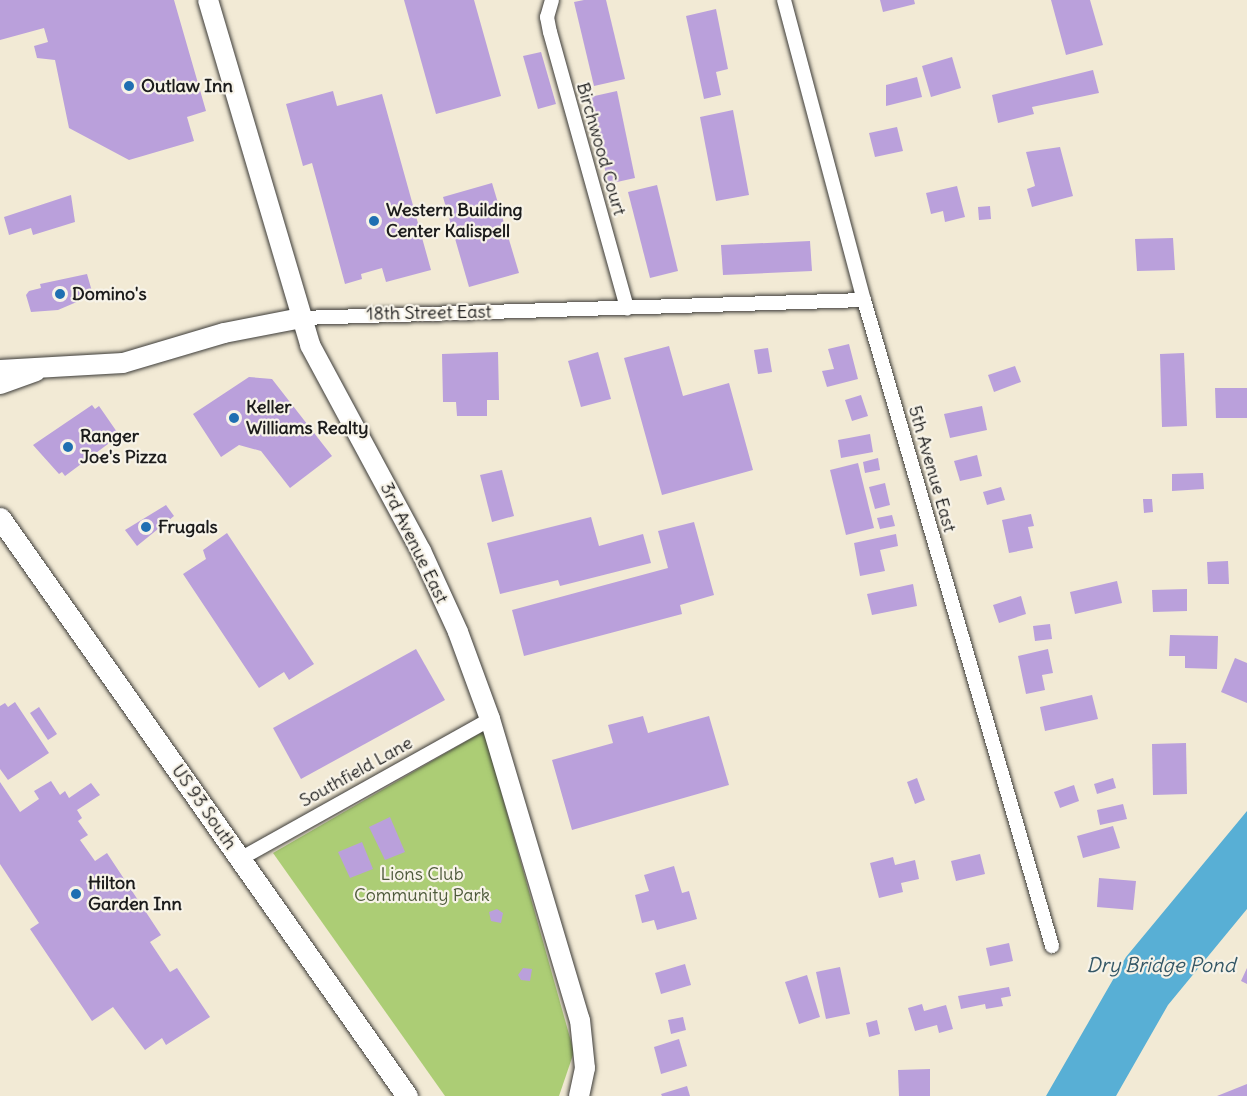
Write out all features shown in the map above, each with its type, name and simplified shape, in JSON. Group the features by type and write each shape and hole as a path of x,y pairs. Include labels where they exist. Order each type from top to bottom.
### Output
{"main road":[{"path":"0,383 35,370"},
{"name":"US 93 South","path":"0,518 407,1096"}],"street":[{"name":"3rd Avenue East","path":"208,0 301,318 325,375 421,551 458,632 490,719 580,1020 585,1068 579,1096"},
{"name":"Birchwood Court","path":"552,0 547,17 550,32 627,308"},
{"name":"5th Avenue East","path":"784,0 864,300 1052,945"},
{"name":"18th Street East","path":"0,370 35,370 123,363 224,333 301,318 864,300"},
{"name":"Southfield Lane","path":"240,859 490,719"}],"green space":[{"name":"Lions Club Community Park","path":"484,731 574,1052 559,1096 445,1096 273,853"}],"water":[{"name":"Dry Bridge Pond","path":"1247,811 1247,909 1168,1005 1116,1096 1046,1096 1126,957"}],"building":[{"name":"Outlaw Inn","path":"0,0 174,0 206,111 187,117 194,141 129,160 69,128 55,60 37,58 34,46 48,42 44,28 0,40"},
{"path":"404,0 474,0 501,96 436,114"},
{"path":"606,0 625,79 594,86 574,2"},
{"path":"880,0 914,0 915,4 883,12"},
{"path":"1051,0 1090,0 1103,45 1066,55"},
{"path":"716,9 728,69 716,72 721,95 704,99 686,16"},
{"path":"541,52 556,104 538,109 523,56"},
{"path":"952,57 961,88 931,97 922,66"},
{"path":"1093,70 1099,93 1032,107 1034,114 998,123 992,95"},
{"path":"917,77 922,97 886,106 886,85"},
{"path":"333,91 337,106 382,94 431,270 386,282 382,268 361,274 362,279 345,284 312,163 303,166 286,104"},
{"path":"617,91 635,178 608,184 590,97"},
{"path":"733,110 749,195 716,201 700,117"},
{"path":"897,127 903,151 875,157 869,133"},
{"path":"1060,147 1073,196 1032,207 1027,189 1035,186 1026,152"},
{"path":"492,183 519,273 469,287 443,197"},
{"path":"657,185 678,271 650,278 628,192"},
{"path":"957,186 965,217 945,222 943,211 931,214 926,193"},
{"path":"71,195 75,222 33,235 31,228 9,235 4,217"},
{"path":"990,206 991,219 979,220 978,207"},
{"path":"1173,238 1175,270 1137,271 1135,239"},
{"path":"810,241 812,271 723,275 721,245"},
{"path":"87,274 93,295 58,310 31,312 26,295 29,291 41,288 40,284"},
{"path":"849,344 858,379 827,387 822,371 834,369 828,349"},
{"path":"669,346 683,396 729,383 753,470 662,495 624,358"},
{"path":"768,348 772,372 758,374 754,350"},
{"path":"498,352 499,400 487,400 487,416 457,416 456,402 443,402 442,354"},
{"path":"598,352 611,399 581,407 568,361"},
{"path":"1184,353 1187,426 1162,427 1160,354"},
{"path":"1015,366 1021,382 994,392 988,375"},
{"path":"249,377 272,379 332,456 290,488 261,451 239,445 221,457 193,414"},
{"path":"1215,388 1247,388 1247,418 1216,418"},
{"path":"861,395 868,416 852,421 845,400"},
{"path":"92,405 95,409 99,406 117,432 114,435 116,438 65,476 62,472 59,474 33,445"},
{"path":"982,406 987,430 950,438 944,414"},
{"path":"870,434 873,452 841,458 838,440"},
{"path":"977,455 982,476 960,481 954,461"},
{"path":"878,458 880,470 865,473 863,462"},
{"path":"858,463 874,528 846,535 830,470"},
{"path":"502,470 514,516 492,522 480,475"},
{"path":"1203,473 1204,489 1172,491 1172,474"},
{"path":"885,483 890,505 875,509 869,487"},
{"path":"1001,487 1005,500 987,505 983,492"},
{"path":"1143,499 1152,499 1153,512 1144,513"},
{"path":"166,505 174,516 137,546 125,530"},
{"path":"1031,514 1034,526 1028,527 1033,548 1009,553 1002,520"},
{"path":"892,515 895,526 880,529 877,518"},
{"path":"591,517 599,546 643,534 651,563 560,586 558,580 500,594 487,543"},
{"path":"694,522 714,595 680,605 682,614 524,656 512,610 668,568 658,531"},
{"path":"227,533 314,664 289,680 284,672 259,688 183,574 206,559 203,550"},
{"path":"896,534 898,546 880,550 885,571 860,576 854,543"},
{"path":"1228,561 1229,584 1208,584 1207,562"},
{"path":"1117,581 1122,603 1075,614 1070,592"},
{"path":"913,584 917,606 872,615 867,594"},
{"path":"1187,589 1187,611 1153,612 1152,590"},
{"path":"1021,596 1026,614 999,623 993,605"},
{"path":"1050,624 1052,639 1035,641 1033,626"},
{"path":"1170,635 1218,636 1217,669 1185,668 1185,656 1169,656"},
{"path":"416,649 445,700 301,779 273,728"},
{"path":"1048,649 1053,673 1042,675 1045,690 1026,694 1018,656"},
{"path":"1235,658 1247,663 1247,703 1221,692"},
{"path":"1092,695 1098,719 1045,731 1040,707"},
{"path":"15,702 49,753 8,780 0,769 0,706 5,703 8,707"},
{"path":"39,707 57,734 48,740 30,713"},
{"path":"643,716 648,733 709,716 729,785 572,830 552,760 613,743 608,725"},
{"path":"1186,743 1187,794 1153,795 1152,744"},
{"path":"917,778 925,800 915,804 907,782"},
{"path":"1113,778 1116,788 1097,794 1094,784"},
{"name":"Hilton Garden Inn","path":"51,781 60,795 65,791 69,798 91,783 100,795 77,810 82,818 78,821 88,835 80,840 95,861 107,853 161,935 150,942 170,972 177,968 210,1017 166,1045 162,1038 145,1050 113,1007 92,1021 30,929 39,923 0,864 0,782 20,812 39,799 34,791"},
{"path":"1074,785 1079,801 1060,808 1054,792"},
{"path":"1123,804 1127,819 1100,825 1097,810"},
{"path":"390,817 405,852 385,860 369,827"},
{"path":"1113,826 1120,848 1083,858 1077,836"},
{"path":"362,842 373,869 350,878 338,852"},
{"path":"980,854 985,874 956,881 951,861"},
{"path":"893,857 895,865 915,860 919,879 901,883 903,892 879,898 870,863"},
{"path":"674,866 682,893 689,891 697,919 657,930 654,920 642,923 635,895 649,891 644,875"},
{"path":"1099,878 1136,881 1133,910 1097,907"},
{"path":"497,909 503,913 501,923 491,921 489,912"},
{"path":"1009,943 1013,961 990,966 986,948"},
{"path":"685,964 691,985 661,994 655,973"},
{"path":"840,967 850,1014 826,1019 816,972"},
{"path":"523,968 532,969 530,981 521,980 518,975"},
{"path":"1247,968 1247,984 1241,981"},
{"path":"807,975 820,1017 799,1024 785,982"},
{"path":"1009,987 1011,996 1001,998 1003,1006 986,1009 985,1004 961,1009 958,996"},
{"path":"922,1004 924,1011 946,1005 953,1029 939,1033 937,1025 915,1031 908,1008"},
{"path":"683,1017 686,1030 671,1034 668,1020"},
{"path":"877,1020 880,1034 869,1037 866,1023"},
{"path":"679,1039 687,1066 661,1074 654,1047"},
{"path":"930,1069 930,1096 899,1096 898,1070"},
{"path":"1247,1084 1247,1096 1217,1096"},
{"path":"687,1086 690,1096 662,1096 661,1094"}],"place":[{"name":"Outlaw Inn","path":"129,86"},
{"name":"Western Building Center Kalispell","path":"374,221"},
{"name":"Domino's","path":"60,294"},
{"name":"Keller Williams Realty","path":"234,418"},
{"name":"Ranger Joe's Pizza","path":"68,447"},
{"name":"Frugals","path":"146,527"},
{"name":"Hilton Garden Inn","path":"76,894"}]}
